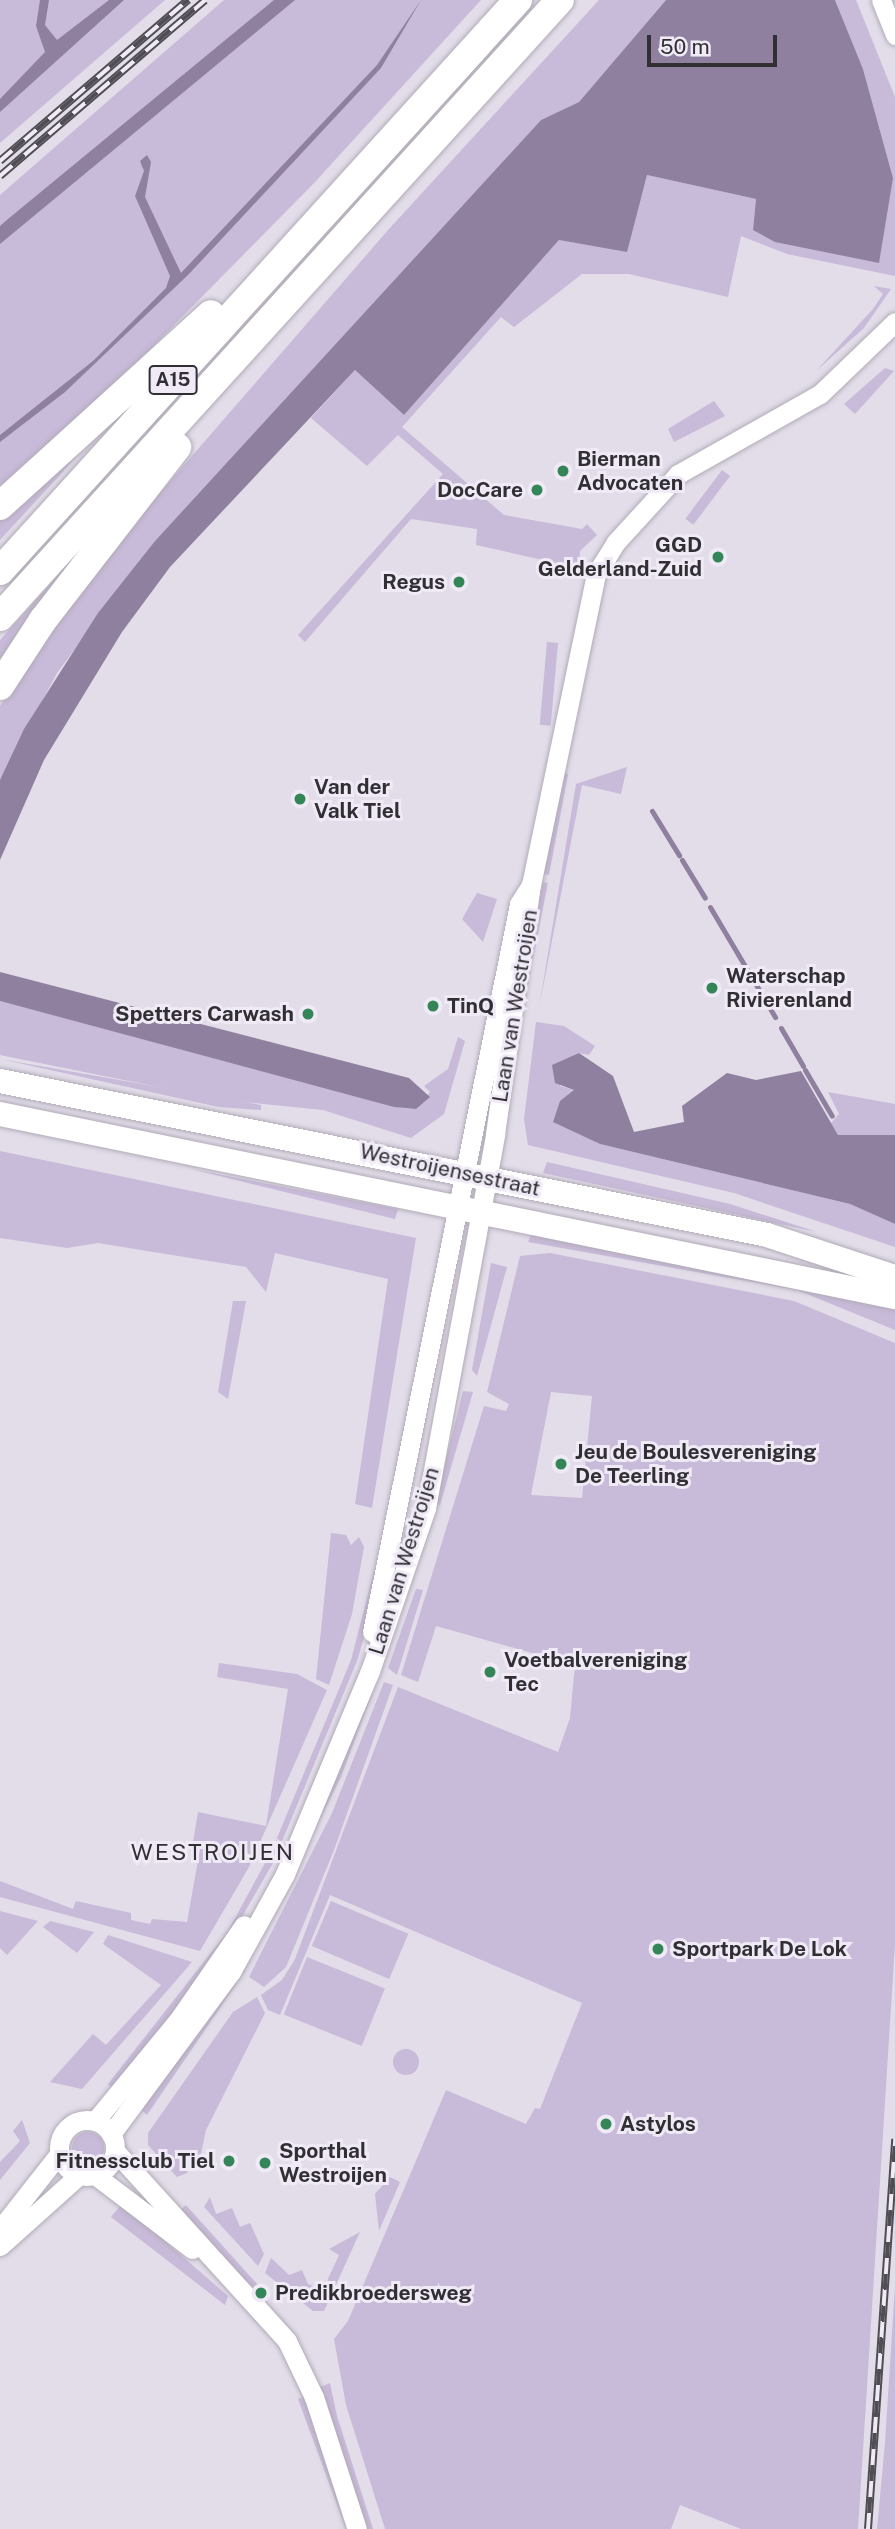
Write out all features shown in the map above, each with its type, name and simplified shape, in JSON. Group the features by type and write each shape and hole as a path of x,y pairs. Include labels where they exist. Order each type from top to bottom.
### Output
{"highway":[{"name":"A15","path":"0,571 518,0"},
{"name":"A15","path":"0,617 560,0"},
{"name":"A15","path":"0,506 347,188"},
{"name":"A15","path":"0,686 60,598 315,269"}],"main road":[{"name":"Westroijensestraat","path":"0,1081 767,1236 895,1277"},
{"name":"Westroijensestraat","path":"0,1114 482,1208 895,1297"}],"street":[{"path":"881,0 895,35"},
{"name":"Laan van Westroijen","path":"86,2175 113,2143 259,1925 340,1747 426,1508 482,1208 531,885 582,631 605,557 678,474 820,394 895,322"},
{"name":"Laan van Westroijen","path":"95,2121 179,2019 246,1923 334,1736 388,1570 456,1203 519,904 531,885"},
{"path":"0,2229 59,2154 67,2127 95,2121 210,2262 272,2321 293,2352 356,2529"},
{"path":"59,2154 210,2262"},
{"path":"0,2246 86,2175"}],"shaded area":[{"path":"0,0 165,0 0,143"},
{"path":"40,0 49,0 45,25 57,40 109,0 124,0 0,112 0,99 45,52 36,26"},
{"path":"224,0 481,0 315,182 120,380 0,486 0,195"},
{"path":"274,0 295,0 0,244 0,226"},
{"path":"421,0 381,68 189,274 65,392 0,442 0,435 93,361 166,288 170,276 135,196 144,171 140,161 147,155 151,162 145,197 181,273 377,65"},
{"path":"599,0 666,0 579,102 541,120 155,541 57,673 0,780 0,706 112,548 389,229"},
{"path":"666,0 835,0 863,69 893,178 879,263 775,242 753,230 756,199 647,175 627,252 559,240 404,415 355,370 170,567 122,632 44,760 0,860 0,780 24,729 98,613 155,541 541,120 579,102"},
{"path":"835,0 856,0 895,97 895,276 787,254 741,236 728,297 629,274 582,274 514,327 501,317 402,427 504,515 582,529 587,524 597,535 580,551 579,568 476,545 477,529 411,519 305,642 298,635 443,474 398,435 367,466 311,418 355,370 404,415 559,240 626,251 647,175 756,199 753,230 893,178 863,69"},
{"path":"874,286 891,289 864,328 816,371 873,309 883,294"},
{"path":"885,368 894,371 855,414 844,404"},
{"path":"714,401 725,416 674,442 668,429"},
{"path":"95,434 61,474 0,540 0,513"},
{"path":"722,470 730,476 693,525 685,519"},
{"path":"104,526 0,671 0,640"},
{"path":"547,642 558,643 551,726 540,725"},
{"path":"627,767 621,794 582,785 539,1008 576,784"},
{"path":"564,773 568,774 549,875 544,874"},
{"path":"543,882 548,883 502,1118 497,1117"},
{"path":"477,893 497,899 483,942 462,919"},
{"path":"0,972 409,1078 430,1097 416,1109 394,1107 0,1001"},
{"path":"0,1001 402,1108 416,1109 430,1092 424,1086 448,1069 458,1037 465,1041 444,1114 411,1138 323,1110 223,1100 0,1055"},
{"path":"536,1022 564,1026 595,1046 589,1055 578,1053 560,1086 574,1090 569,1128 600,1144 850,1204 895,1224 895,1247 734,1193 528,1145 524,1119"},
{"path":"579,1053 613,1076 634,1132 684,1122 682,1106 727,1073 756,1080 801,1071 838,1135 895,1135 895,1224 850,1204 600,1144 553,1122 560,1101 574,1090 555,1083 552,1065"},
{"path":"0,1059 261,1105 261,1110 219,1107"},
{"path":"828,1092 895,1104 895,1135 838,1135 831,1123 839,1114"},
{"path":"0,1151 416,1238 372,1508 355,1504 388,1279 275,1253 266,1292 246,1267 98,1243 67,1248 0,1238"},
{"path":"547,1162 730,1204 817,1232 543,1173"},
{"path":"191,1169 398,1209 395,1219"},
{"path":"534,1227 895,1308 895,1330 797,1290 528,1242"},
{"name":"Sportpark De Lok","path":"550,1253 794,1301 895,1343 895,1944 858,2529 741,2529 680,2505 671,2529 385,2529 346,2405 334,2339 348,2321 446,2090 526,2124 535,2108 540,2109 582,2003 330,1895 280,2015 268,2010 261,1995 282,1980 295,1959 398,1687 558,1752 570,1718 575,1665 436,1626 418,1682 401,1675 484,1406 506,1411 509,1404 487,1392 520,1256","holes":["551,1392 592,1396 582,1498 531,1495"]},
{"path":"491,1263 507,1267 477,1376 472,1370"},
{"path":"233,1301 246,1301 228,1399 218,1392"},
{"path":"463,1391 473,1392 440,1505 435,1504"},
{"path":"331,1533 346,1535 351,1545 359,1537 364,1547 352,1614 329,1685 316,1679"},
{"path":"374,1571 383,1573 357,1661 273,1863 224,1948 115,2091 108,2084 228,1931 272,1850 351,1660"},
{"path":"416,1589 423,1590 397,1675 388,1668"},
{"path":"219,1663 297,1674 327,1690 249,1867 200,1951 0,1897 0,1881 73,1909 76,1901 131,1913 131,1920 150,1924 152,1919 187,1922 201,1844 193,1842 198,1812 266,1826 288,1689 217,1677"},
{"path":"370,1679 377,1681 341,1777 243,1974 237,1970"},
{"path":"384,1682 393,1685 334,1850 286,1967 264,1987 249,1977 332,1813"},
{"path":"331,1901 408,1934 389,1979 312,1946"},
{"path":"0,1911 38,1921 7,1955 0,1948"},
{"path":"50,1921 94,1932 77,1953 43,1927"},
{"path":"108,1935 192,1962 82,2089 50,2082 93,2034 106,2045 161,1985 103,1944"},
{"path":"307,1957 385,1988 362,2046 284,2014"},
{"path":"231,1979 237,1983 147,2115 139,2108"},
{"path":"257,1997 265,2013 206,2130 200,2158 193,2156 187,2173 177,2177 148,2145 148,2133 233,2012"},
{"path":"406,2049 415,2053 419,2062 415,2071 406,2075 397,2071 393,2062 397,2053"},
{"path":"22,2120 30,2143 0,2180 0,2162 20,2141 13,2131"},
{"path":"88,2132 99,2137 104,2148 99,2159 88,2164 77,2159 72,2148 77,2137"},
{"path":"390,2177 400,2182 379,2231 375,2194"},
{"path":"210,2197 216,2214 232,2208 240,2227 250,2223 264,2254 258,2266 204,2207"},
{"path":"122,2204 228,2296 225,2305 111,2217"},
{"path":"186,2205 259,2286 255,2290 178,2212"},
{"path":"360,2232 324,2311 313,2311 265,2273 271,2258 289,2275 302,2270 308,2284 323,2290 339,2255 329,2249"},
{"path":"895,2286 895,2529 877,2529 885,2443"},
{"path":"330,2383 337,2416 373,2529 366,2529 320,2387"},
{"path":"303,2397 319,2438 346,2529 298,2399"}],"waterway":[{"path":"652,811 679,855"},
{"path":"682,860 705,898"},
{"path":"710,907 775,1017"},
{"path":"781,1028 803,1066"},
{"path":"805,1070 832,1116"}],"railway":[{"path":"0,161 188,0"},
{"path":"0,176 205,0"},
{"path":"868,2529 895,2139"}],"place":[{"name":"Bierman Advocaten","path":"563,471"},
{"name":"DocCare","path":"537,490"},
{"name":"GGD Gelderland-Zuid","path":"718,557"},
{"name":"Regus","path":"459,582"},
{"name":"Van der Valk Tiel","path":"300,799"},
{"name":"Waterschap Rivierenland","path":"712,988"},
{"name":"TinQ","path":"433,1006"},
{"name":"Spetters Carwash","path":"308,1014"},
{"name":"Jeu de Boulesvereniging De Teerling","path":"561,1464"},
{"name":"Voetbalvereniging Tec","path":"490,1672"},
{"name":"Sportpark De Lok","path":"658,1949"},
{"name":"Astylos","path":"606,2124"},
{"name":"Fitnessclub Tiel","path":"229,2161"},
{"name":"Sporthal Westroijen","path":"265,2163"},
{"name":"Predikbroedersweg","path":"261,2293"}],"district":[{"name":"WESTROIJEN","path":"213,1852"}]}
